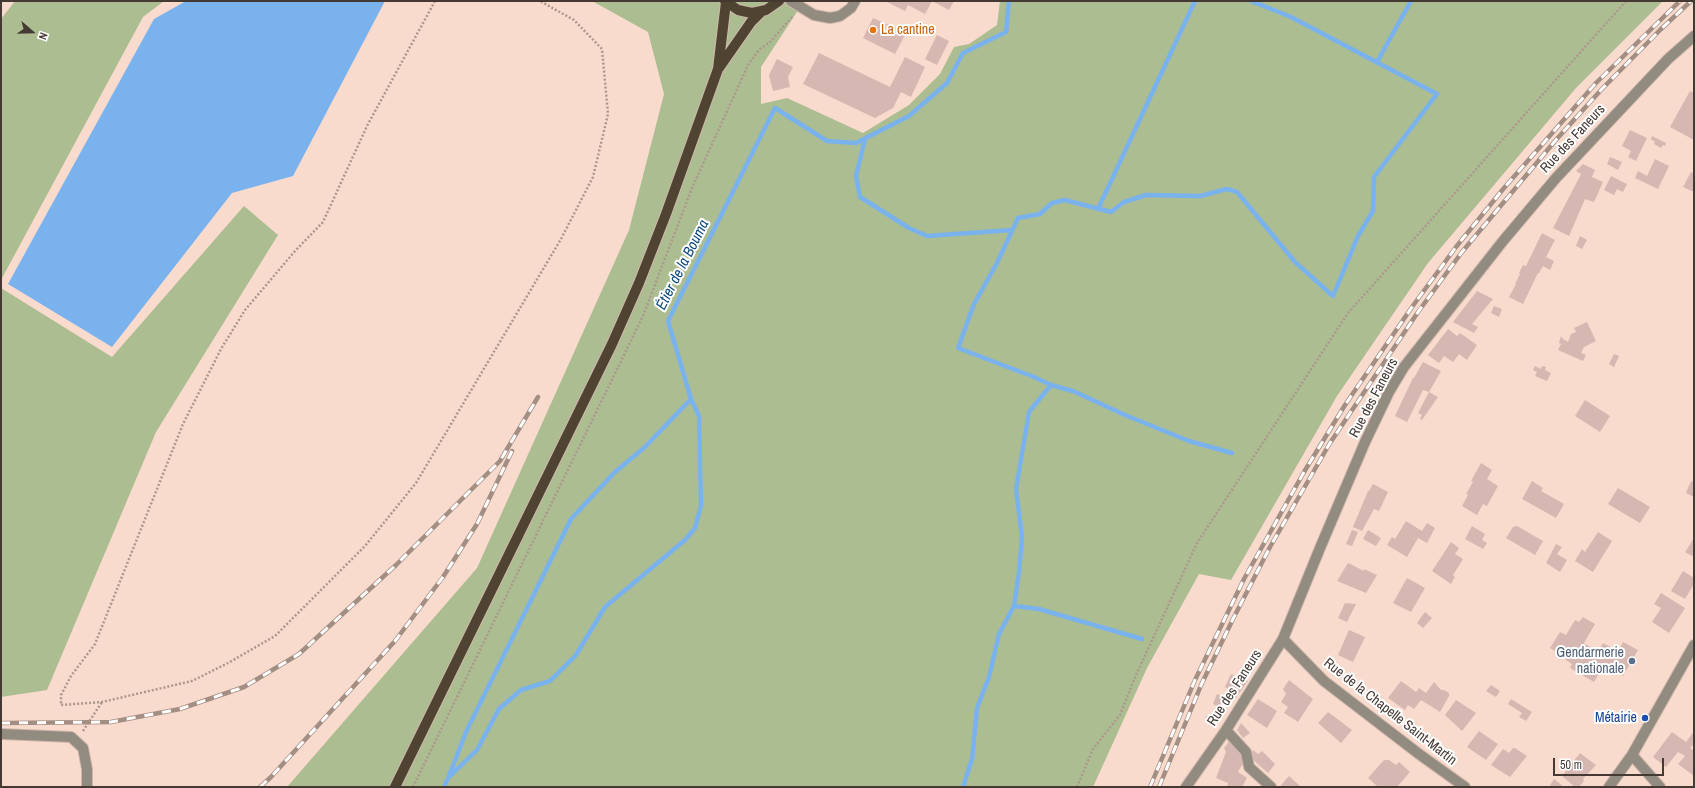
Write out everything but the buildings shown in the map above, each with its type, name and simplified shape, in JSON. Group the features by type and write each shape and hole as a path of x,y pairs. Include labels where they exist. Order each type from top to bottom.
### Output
{"main road":[{"path":"725,1 733,8 742,12 761,12"},
{"path":"395,787 612,344 666,214 718,69 725,1"},
{"path":"718,69 751,22 761,12 770,8 778,1"}],"street":[{"path":"791,1 814,15 830,18 840,16 851,8 855,1"},
{"name":"Rue des Faneurs","path":"1186,787 1226,730 1283,639 1365,442 1389,392 1404,367 1502,241 1556,178 1668,59 1694,36"},
{"name":"Rue de la Chapelle Saint-Martin","path":"1283,639 1324,682 1465,787"},
{"path":"1609,787 1632,755 1694,645"},
{"path":"1226,730 1246,752 1249,768 1271,787"},
{"path":"1,734 71,737 83,748 87,769 87,787"},
{"path":"1632,755 1660,787"}],"path":[{"path":"434,1 367,126 323,222 245,310 221,349 183,424 95,644 71,676 61,695 61,705 102,702 192,681 275,636 365,546 416,483 561,239 593,177 608,114 602,49 574,20 540,1"},
{"path":"1077,787 1093,749 1120,715 1136,675 1197,543 1348,313 1626,1"},
{"path":"76,742 102,702"}],"green space":[{"path":"15,1 164,1 143,17 1,280 1,19"},
{"path":"592,1 804,1 761,67 761,104 787,98 863,133 909,105 940,74 954,47 969,44 997,25 1000,1 1663,1 1576,88 1428,263 1337,396 1231,580 1199,574 1147,668 1093,787 287,787 477,568 629,230 664,94 648,32"},
{"path":"244,206 278,235 156,432 47,690 1,697 1,288 112,357"}],"water":[{"path":"186,1 385,1 293,176 232,193 112,347 8,284 154,19"}],"waterway":[{"name":"Étier de la Bouma","path":"444,787 448,778 477,750 499,709 521,690 550,681 576,655 605,607 685,540 695,528 701,506 699,416 691,399 668,321 775,108 827,141 856,143 909,116 947,83 963,53 1006,32 1009,1"},
{"path":"1098,209 1195,1"},
{"path":"1232,453 1189,441 1125,415 1073,391 1051,385 958,348 974,304 997,263 1018,218 1040,214 1052,203 1065,200 1111,212 1124,202 1146,195 1200,196 1227,189 1237,192 1295,262 1333,296 1358,236 1373,211 1374,177 1437,94 1291,17 1251,1"},
{"path":"1377,62 1411,1"},
{"path":"865,139 856,176 860,197 909,228 927,236 1012,230"},
{"path":"963,787 972,759 977,708 989,677 999,634 1014,606 1022,537 1016,489 1029,412 1051,385"},
{"path":"449,776 466,732 571,519 615,472 645,447 691,399"},
{"path":"1014,606 1039,609 1142,639"}],"railway":[{"path":"1150,787 1195,680 1244,579 1304,472 1345,405 1412,307 1456,247 1504,188 1596,83 1680,1"},
{"path":"1159,787 1202,683 1270,547 1330,443 1418,312 1462,252 1555,141 1601,90 1691,1"},
{"path":"1,723 111,722 180,709 244,687 299,654 396,565 500,461 538,397"},
{"path":"260,787 271,777 395,641 443,577 477,524 512,451"}],"place":[{"name":"La cantine","path":"873,30"},
{"name":"Gendarmerie nationale","path":"1632,661"},
{"name":"Métairie","path":"1645,718"}]}
